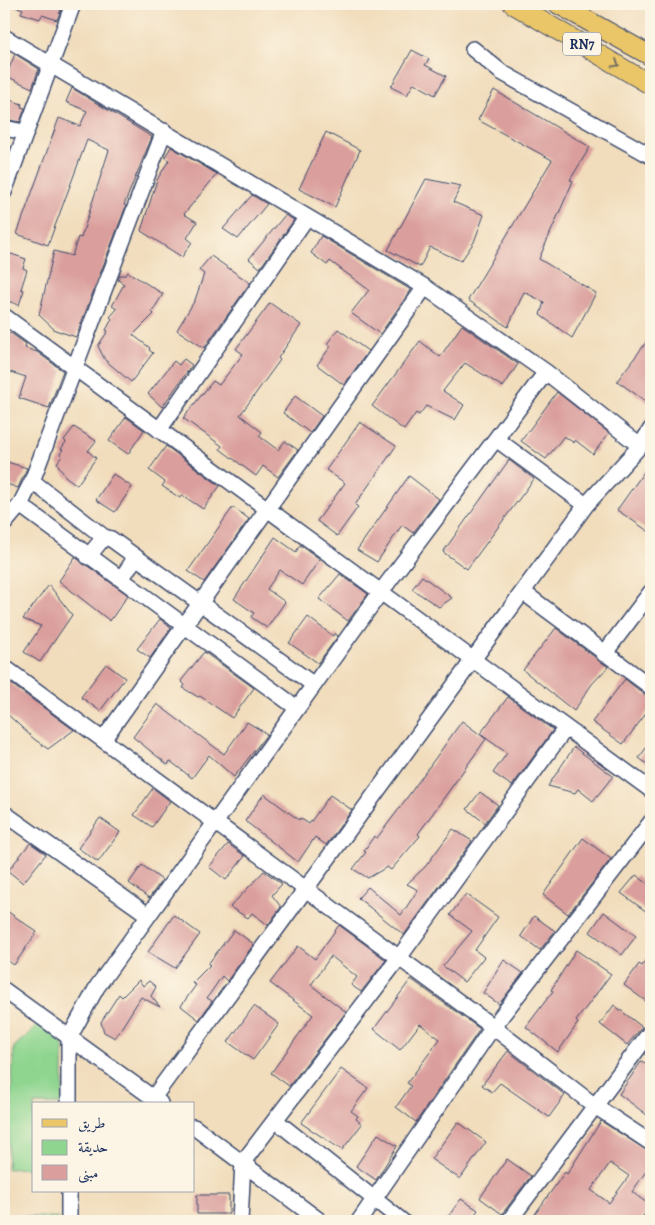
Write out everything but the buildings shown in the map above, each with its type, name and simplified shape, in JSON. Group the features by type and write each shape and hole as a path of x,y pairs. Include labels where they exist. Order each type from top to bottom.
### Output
{"main road":[{"name":"RN7","path":"514,4 651,85"},
{"name":"RN7","path":"558,4 651,56"}],"street":[{"path":"4,192 24,132 73,4"},
{"path":"4,37 425,286 546,372 640,446"},
{"path":"473,49 501,72 651,156"},
{"path":"4,128 24,132"},
{"path":"4,524 20,504 32,481 164,131"},
{"path":"159,430 307,217"},
{"path":"103,740 425,286"},
{"path":"4,316 651,790"},
{"path":"69,1102 70,1038 97,988 380,593 546,372"},
{"path":"4,990 157,1101 307,890 586,505 640,446 651,429"},
{"path":"496,439 586,505"},
{"path":"32,481 104,537 111,539 314,685"},
{"path":"20,504 88,556 186,625 297,708"},
{"path":"88,556 104,537"},
{"path":"121,579 136,558"},
{"path":"523,592 604,654 651,687"},
{"path":"604,654 651,592"},
{"path":"4,667 398,959 493,1027 595,1106 651,1143"},
{"path":"240,1221 243,1162 398,959 565,728"},
{"path":"4,813 148,915"},
{"path":"359,1221 493,1027 651,822"},
{"path":"509,1221 651,1031"},
{"path":"275,1120 402,1221"},
{"path":"195,1128 320,1221"},
{"path":"69,1192 69,1221"}],"green space":[{"path":"39,1024 63,1042 63,1102 32,1102 32,1168 7,1169 14,1047"},
{"path":"4,1215 58,1218 59,1221 4,1221"}]}
